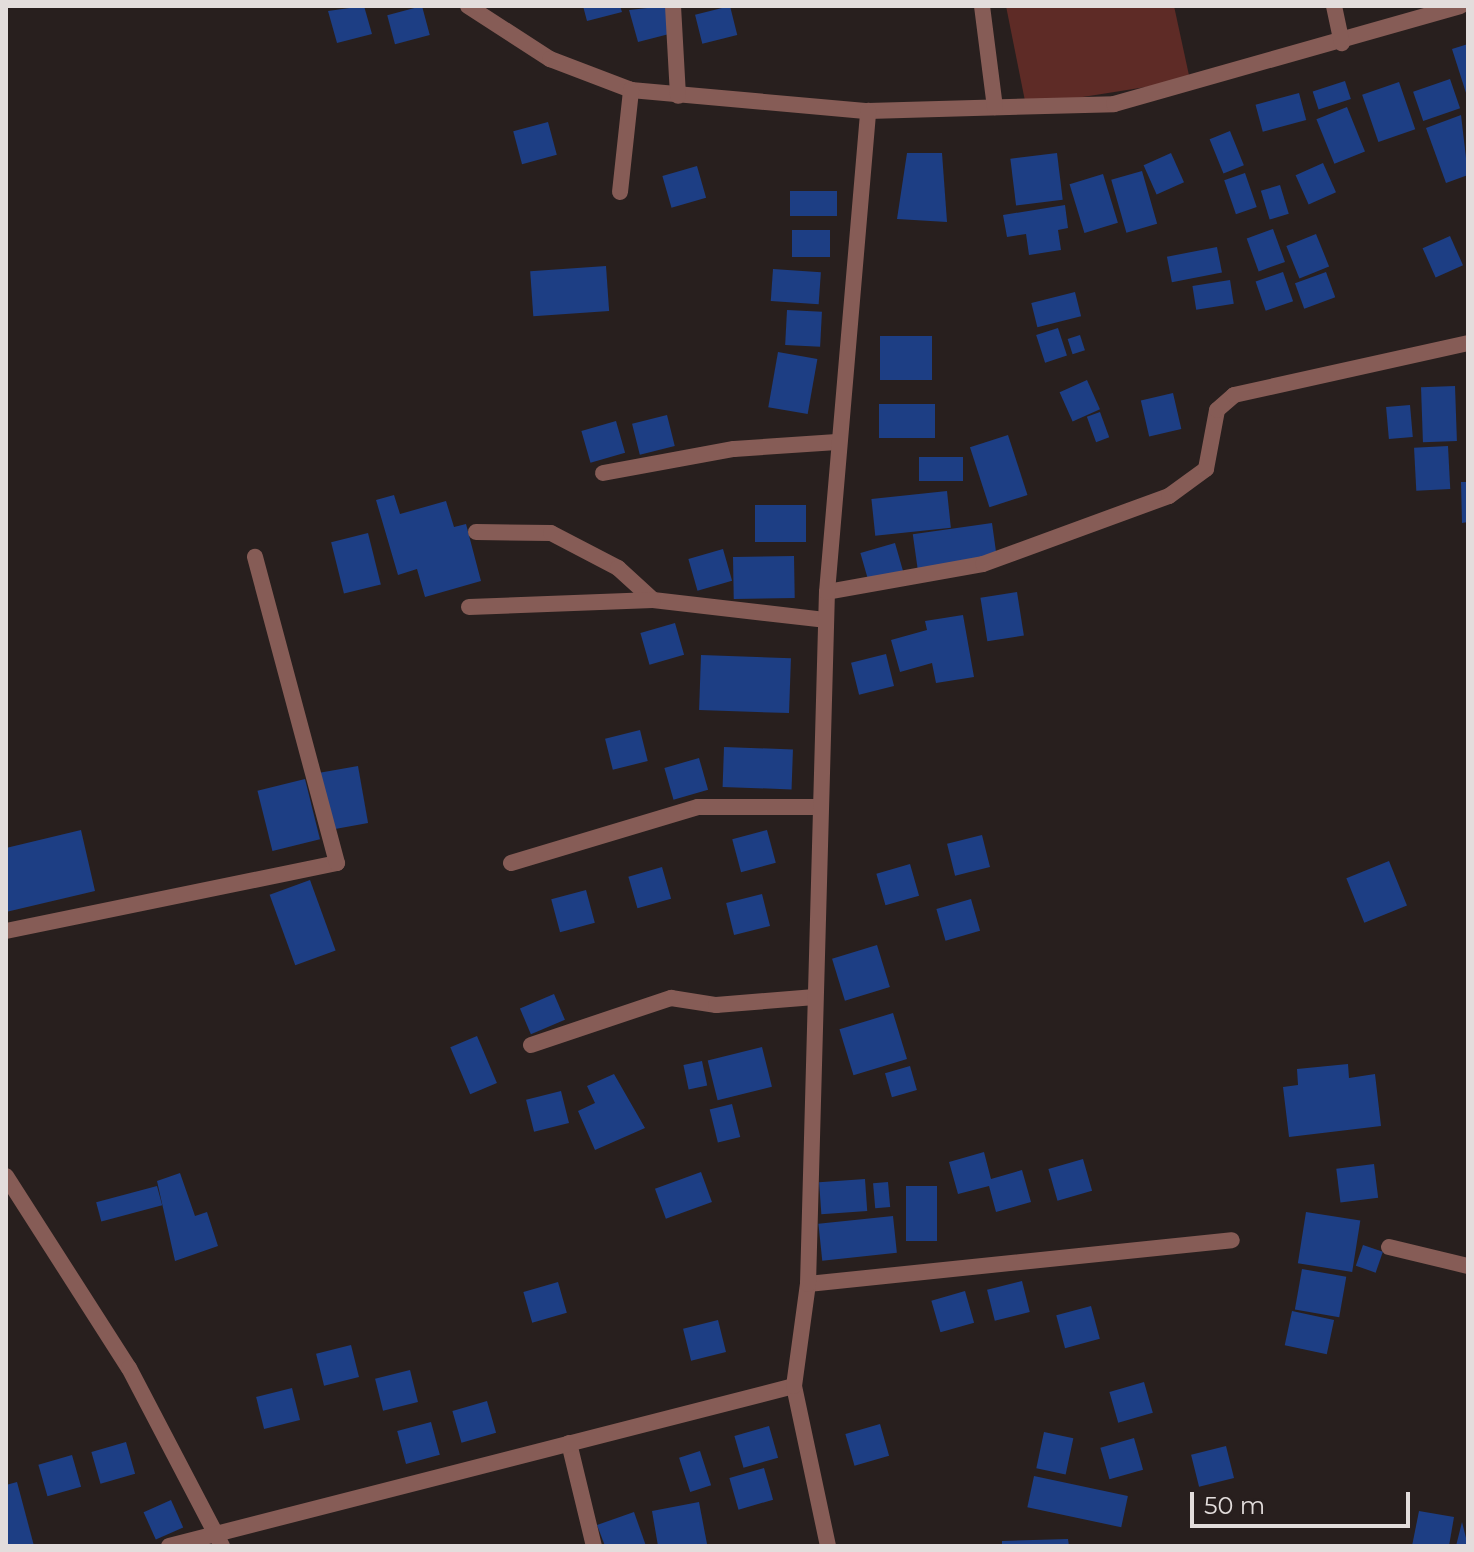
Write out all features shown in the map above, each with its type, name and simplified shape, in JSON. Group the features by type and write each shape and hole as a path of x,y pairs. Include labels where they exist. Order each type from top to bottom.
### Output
{"street":[{"path":"468,6 550,59 631,90 868,111 1114,104 1342,43 1460,6"},
{"path":"673,6 678,96"},
{"path":"982,6 995,107"},
{"path":"1334,6 1342,43"},
{"path":"620,192 631,90"},
{"path":"828,1546 794,1386 808,1284 825,620 837,442 868,111"},
{"path":"827,592 983,564 1169,496 1206,469 1217,410 1234,395 1468,343"},
{"path":"603,473 734,449 837,442"},
{"path":"476,532 551,533 618,568 653,600"},
{"path":"6,931 337,863 255,557"},
{"path":"469,607 653,600 825,620"},
{"path":"511,863 698,807 820,807"},
{"path":"531,1045 671,998 716,1005 815,997"},
{"path":"6,1176 129,1368 219,1539"},
{"path":"808,1284 1232,1240"},
{"path":"1389,1247 1468,1266"},
{"path":"169,1546 219,1539 569,1443 794,1386"},
{"path":"569,1443 594,1546"}],"shaded area":[{"path":"1006,6 1174,6 1190,80 1026,106"}],"building":[{"path":"364,6 372,34 337,43 328,11"},
{"path":"422,6 430,35 395,44 387,15"},
{"path":"583,6 620,6 622,12 587,21"},
{"path":"666,6 673,33 638,42 629,10"},
{"path":"730,6 737,35 702,44 695,15"},
{"path":"1468,44 1468,96 1467,96 1452,49"},
{"path":"1450,79 1460,108 1423,121 1413,92"},
{"path":"1345,81 1351,99 1319,110 1313,92"},
{"path":"1399,82 1415,129 1378,142 1362,95"},
{"path":"1299,93 1306,120 1263,132 1256,105"},
{"path":"1347,107 1365,152 1334,164 1316,119"},
{"path":"1461,115 1468,175 1446,183 1426,128"},
{"path":"548,122 557,155 522,164 513,131"},
{"path":"1230,131 1244,165 1223,174 1210,139"},
{"path":"907,153 942,153 947,222 897,219"},
{"path":"1057,153 1063,200 1016,205 1010,159"},
{"path":"1171,153 1184,182 1157,194 1144,165"},
{"path":"1323,163 1336,192 1309,204 1296,175"},
{"path":"697,166 706,198 671,208 662,176"},
{"path":"1142,171 1157,224 1126,233 1111,180"},
{"path":"1245,173 1257,207 1236,214 1224,180"},
{"path":"1103,174 1118,223 1084,233 1070,184"},
{"path":"1280,185 1289,214 1270,220 1261,191"},
{"path":"790,191 837,191 837,216 790,216"},
{"path":"1065,205 1068,228 1058,230 1061,250 1029,255 1026,234 1007,237 1003,215"},
{"path":"1273,229 1285,262 1259,271 1247,239"},
{"path":"792,230 830,230 830,257 792,257"},
{"path":"1316,234 1329,266 1299,278 1286,246"},
{"path":"1450,236 1463,265 1436,277 1423,248"},
{"path":"1217,247 1222,273 1172,282 1167,257"},
{"path":"606,266 609,311 533,316 530,271"},
{"path":"773,269 821,272 819,304 771,301"},
{"path":"1283,272 1293,301 1266,311 1256,281"},
{"path":"1326,272 1335,297 1304,309 1295,283"},
{"path":"1230,280 1234,304 1196,310 1192,286"},
{"path":"1075,292 1081,316 1037,327 1031,303"},
{"path":"787,310 822,312 820,347 785,345"},
{"path":"1058,328 1067,356 1045,363 1036,335"},
{"path":"1080,335 1085,350 1073,354 1068,339"},
{"path":"880,336 932,336 932,380 880,380"},
{"path":"778,352 817,359 808,414 768,407"},
{"path":"1087,380 1100,409 1073,421 1060,392"},
{"path":"1455,386 1457,441 1423,442 1421,387"},
{"path":"1173,393 1181,429 1149,436 1141,400"},
{"path":"879,404 935,404 935,438 879,438"},
{"path":"1410,405 1413,437 1389,439 1386,407"},
{"path":"1100,412 1109,437 1096,442 1087,417"},
{"path":"667,415 675,446 640,455 632,424"},
{"path":"616,421 625,453 590,463 581,431"},
{"path":"1008,435 1027,495 989,507 970,447"},
{"path":"1448,446 1450,489 1416,491 1414,448"},
{"path":"919,457 963,457 963,481 919,481"},
{"path":"1461,482 1468,482 1468,522 1462,523"},
{"path":"947,491 951,528 875,536 871,499"},
{"path":"394,495 400,514 446,501 454,527 466,524 481,581 425,597 417,569 398,575 376,500"},
{"path":"755,505 806,505 806,542 755,542"},
{"path":"992,523 997,559 918,570 913,534"},
{"path":"368,533 381,584 344,594 331,542"},
{"path":"895,543 904,575 869,585 860,553"},
{"path":"723,549 732,581 697,591 688,559"},
{"path":"794,556 795,598 734,599 733,557"},
{"path":"1017,592 1024,635 987,641 980,598"},
{"path":"963,615 974,677 936,683 932,663 900,672 891,640 927,630 925,621"},
{"path":"675,623 684,655 649,665 640,633"},
{"path":"886,654 894,686 859,695 851,663"},
{"path":"701,655 791,658 789,713 699,710"},
{"path":"640,730 648,761 613,770 605,739"},
{"path":"724,747 793,749 792,789 723,787"},
{"path":"699,758 708,790 673,800 664,768"},
{"path":"358,766 368,823 330,830 320,773"},
{"path":"305,779 320,839 272,851 257,791"},
{"path":"81,830 95,891 6,912 6,848"},
{"path":"767,830 776,863 741,872 732,839"},
{"path":"982,835 990,867 955,876 947,844"},
{"path":"1389,861 1407,906 1364,923 1346,878"},
{"path":"910,864 919,896 885,905 876,874"},
{"path":"662,867 671,899 637,908 628,877"},
{"path":"310,880 336,950 295,965 270,895"},
{"path":"586,890 595,923 560,932 551,899"},
{"path":"762,894 770,926 734,935 726,903"},
{"path":"971,899 980,931 945,941 936,909"},
{"path":"877,945 890,987 845,1001 832,959"},
{"path":"554,994 565,1020 531,1034 520,1008"},
{"path":"893,1013 907,1059 853,1075 839,1029"},
{"path":"477,1036 497,1083 470,1094 450,1047"},
{"path":"762,1047 772,1087 718,1100 708,1061"},
{"path":"702,1061 707,1085 689,1089 683,1065"},
{"path":"1348,1064 1349,1078 1375,1074 1381,1126 1289,1137 1283,1087 1298,1085 1297,1069"},
{"path":"910,1066 917,1090 892,1097 885,1073"},
{"path":"614,1074 645,1128 595,1150 578,1111 595,1103 587,1086"},
{"path":"561,1091 569,1123 534,1132 526,1100"},
{"path":"732,1104 740,1137 718,1143 710,1110"},
{"path":"984,1152 991,1179 1022,1170 1031,1202 996,1212 989,1186 958,1194 949,1162"},
{"path":"1083,1159 1092,1191 1057,1201 1048,1169"},
{"path":"1374,1164 1378,1198 1340,1202 1336,1169"},
{"path":"701,1172 712,1202 666,1219 655,1189"},
{"path":"180,1173 195,1216 207,1212 218,1246 175,1261 157,1181"},
{"path":"865,1179 867,1211 821,1214 819,1182"},
{"path":"888,1182 890,1207 875,1208 873,1183"},
{"path":"157,1186 162,1205 101,1222 96,1202"},
{"path":"906,1186 937,1186 937,1241 906,1241"},
{"path":"1306,1212 1360,1221 1352,1272 1298,1263"},
{"path":"893,1216 897,1253 822,1261 818,1224"},
{"path":"1363,1245 1383,1252 1376,1273 1356,1266"},
{"path":"1302,1269 1346,1277 1339,1317 1295,1309"},
{"path":"1022,1281 1030,1312 995,1321 987,1290"},
{"path":"558,1282 567,1313 532,1323 523,1292"},
{"path":"965,1291 974,1323 940,1332 931,1301"},
{"path":"1091,1306 1100,1339 1065,1348 1056,1315"},
{"path":"1292,1311 1334,1320 1327,1354 1285,1345"},
{"path":"718,1320 726,1352 691,1361 683,1329"},
{"path":"351,1345 359,1377 324,1386 316,1354"},
{"path":"410,1370 418,1402 383,1411 375,1379"},
{"path":"1144,1382 1153,1413 1118,1423 1109,1392"},
{"path":"292,1388 300,1420 264,1429 256,1397"},
{"path":"487,1401 496,1433 461,1443 452,1411"},
{"path":"431,1422 440,1455 406,1464 397,1431"},
{"path":"880,1424 889,1456 854,1466 845,1434"},
{"path":"769,1426 778,1458 743,1468 734,1436"},
{"path":"1044,1432 1073,1438 1066,1474 1036,1468"},
{"path":"1134,1438 1143,1470 1109,1479 1100,1448"},
{"path":"126,1442 135,1474 100,1484 91,1452"},
{"path":"1226,1446 1234,1478 1199,1487 1191,1455"},
{"path":"700,1451 711,1485 690,1492 679,1458"},
{"path":"72,1455 81,1487 47,1496 38,1465"},
{"path":"764,1468 773,1500 738,1510 729,1478"},
{"path":"1034,1476 1128,1496 1121,1527 1027,1507"},
{"path":"17,1482 34,1546 6,1546 6,1485"},
{"path":"171,1500 183,1527 156,1540 144,1512"},
{"path":"699,1502 707,1544 658,1546 652,1511"},
{"path":"1419,1511 1454,1517 1449,1546 1412,1546"},
{"path":"634,1512 646,1546 605,1546 597,1525"},
{"path":"1462,1522 1468,1546 1456,1546"},
{"path":"1068,1539 1069,1546 1002,1546 1002,1541"}]}
